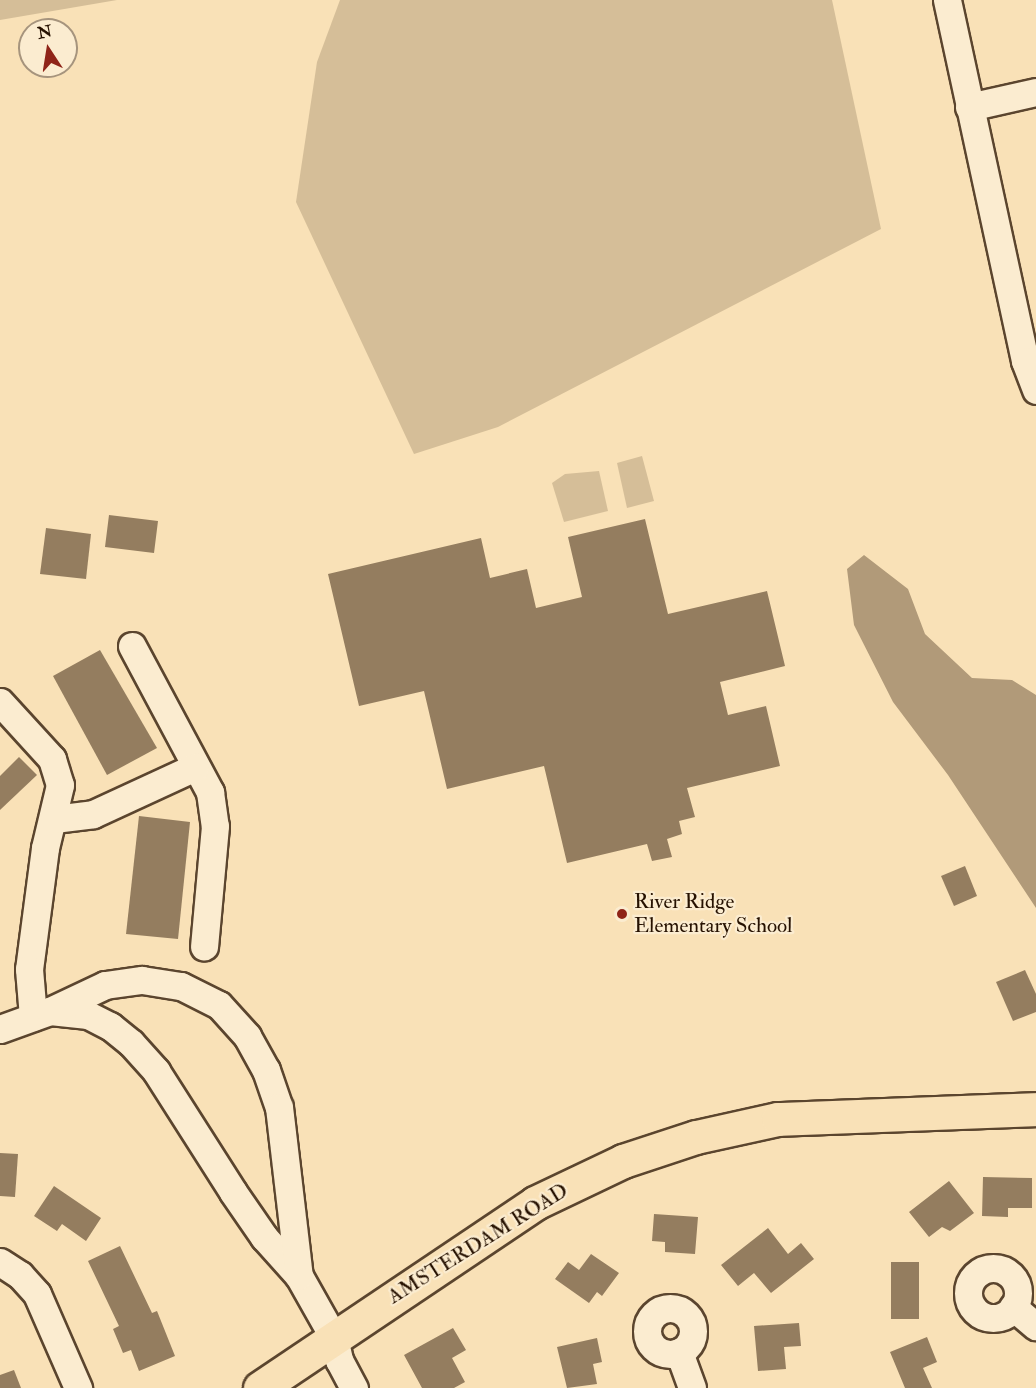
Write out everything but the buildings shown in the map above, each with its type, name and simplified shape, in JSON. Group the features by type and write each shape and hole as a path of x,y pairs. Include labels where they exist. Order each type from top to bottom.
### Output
{"main road":[{"name":"AMSTERDAM ROAD","path":"260,1388 535,1203 623,1161 669,1145 777,1119 1036,1109"}],"street":[{"path":"947,0 1026,362 1036,390"},
{"path":"969,106 1036,92"},
{"path":"132,646 166,703 195,767 210,792 215,826 204,947"},
{"path":"0,702 52,759 60,785 54,819 45,848 29,969 41,1014"},
{"path":"54,819 93,814 195,767"},
{"path":"0,1029 41,1014 105,985 142,980 181,986 219,1005 247,1036 266,1070 279,1107 299,1276"},
{"path":"41,1014 88,1015 131,1042 156,1071 264,1237 299,1276 334,1338 339,1360 354,1388"},
{"path":"0,1262 20,1275 37,1294 78,1388"},
{"path":"1013,1307 1036,1326"},
{"path":"679,1352 692,1388"}],"shaded area":[{"path":"0,0 117,0 0,20"},
{"path":"340,0 832,0 881,229 498,427 414,454 296,202 317,62"},
{"path":"642,456 654,501 627,508 617,463"},
{"path":"599,471 608,511 564,522 552,483 565,474"},
{"path":"864,555 908,589 925,634 972,678 1012,680 1036,695 1036,908 948,775 893,702 854,625 847,569"}],"place":[{"name":"River Ridge Elementary School","path":"622,914"}]}
